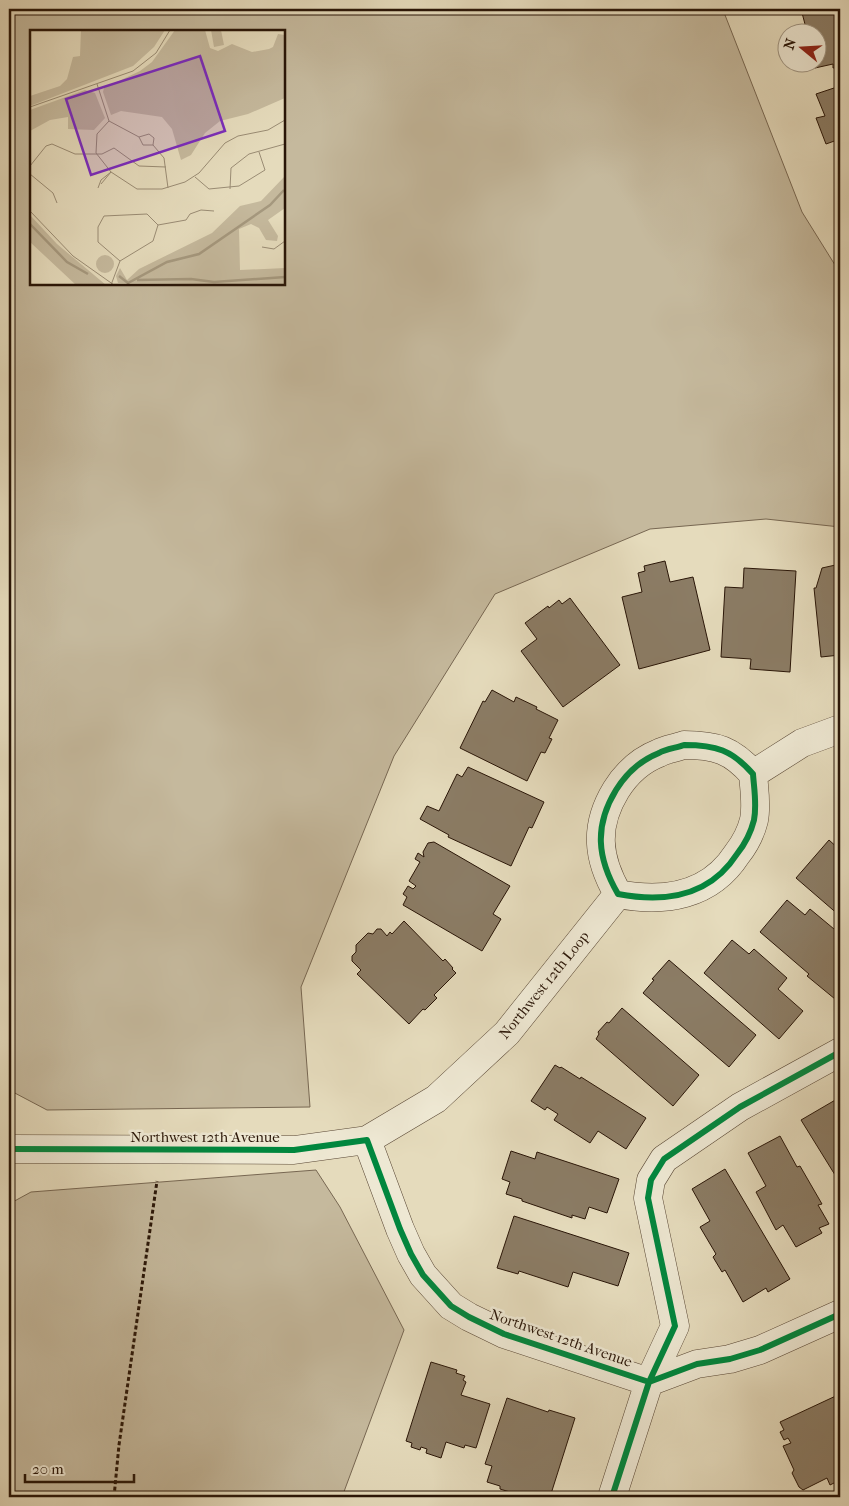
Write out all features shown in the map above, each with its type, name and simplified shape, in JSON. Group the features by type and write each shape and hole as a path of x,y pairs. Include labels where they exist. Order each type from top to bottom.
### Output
{"street":[{"path":"754,774 802,744 840,729"},
{"path":"684,745 714,746 742,760 754,774 755,802 752,826 741,849 722,874 706,886 671,896 658,898 618,894 604,867 600,828 609,800 623,778 658,753 684,745"},
{"name":"Northwest 12th Loop","path":"366,1140 436,1099 507,1033 618,894"},
{"path":"612,1497 649,1382 674,1326 648,1198 651,1180 664,1158 740,1107 840,1052"},
{"name":"Northwest 12th Avenue","path":"9,1149 294,1150 366,1140 411,1254 423,1275 451,1306 504,1334 649,1382"},
{"path":"649,1382 697,1364 730,1359 760,1350 840,1314"}],"path":[{"path":"114,1497 119,1446 161,1149"}],"shaded area":[{"path":"9,9 725,9 725,15 802,212 840,273 840,527 766,519 650,529 495,594 394,756 301,987 310,1107 47,1110 11,1091 9,1072"},
{"path":"316,1170 340,1207 404,1330 342,1497 9,1497 9,1204 31,1192"}],"building":[{"path":"801,9 840,9 840,67 833,68 833,64 826,66 826,22 804,22"},
{"path":"840,86 840,139 826,144 816,118 825,116 816,94"},
{"path":"665,561 670,582 693,577 710,650 639,669 622,597 642,592 638,573 645,571 644,566"},
{"path":"840,564 840,655 821,657 814,588 816,588 822,568"},
{"path":"744,568 796,571 790,672 750,669 751,659 721,657 725,587 743,588"},
{"path":"570,598 620,665 563,707 521,651 537,639 525,623 548,606 549,608 559,600 562,604"},
{"path":"492,690 514,702 516,697 558,720 549,738 552,739 545,753 541,752 527,781 460,748 483,701 485,702"},
{"path":"468,767 544,802 532,828 529,827 511,866 448,837 449,835 420,819 427,806 439,811 457,774 462,777"},
{"path":"829,840 840,850 840,916 796,878"},
{"path":"434,842 510,886 493,914 501,919 482,951 403,905 407,897 403,894 408,886 413,889 416,886 409,881 420,862 415,859 418,853 424,857 423,852 428,843"},
{"path":"787,900 805,915 810,909 840,934 840,993 835,999 807,976 809,974 760,932"},
{"path":"404,921 443,961 445,959 456,973 434,995 437,998 409,1024 357,974 361,970 352,961 352,956 356,952 356,945 368,933 373,934 377,929 381,929 387,936 390,932 392,934"},
{"path":"732,940 749,954 754,949 787,978 778,989 803,1011 779,1039 704,973"},
{"path":"669,960 756,1035 729,1067 643,993 654,980 652,979"},
{"path":"622,1008 699,1075 673,1106 596,1039 599,1034 598,1032"},
{"path":"555,1065 580,1079 581,1077 646,1118 626,1149 598,1131 590,1143 554,1120 558,1114 547,1107 545,1110 531,1101"},
{"path":"837,1099 840,1106 840,1183 801,1120"},
{"path":"780,1136 797,1167 800,1166 822,1204 818,1205 829,1224 819,1228 822,1233 796,1247 783,1225 776,1230 756,1192 766,1186 748,1153"},
{"path":"511,1151 535,1159 537,1152 619,1179 607,1213 589,1207 585,1219 572,1215 572,1218 506,1194 510,1182 502,1179"},
{"path":"725,1169 790,1279 768,1292 766,1288 743,1302 725,1270 722,1272 713,1257 716,1254 700,1227 710,1221 692,1189"},
{"path":"514,1216 629,1253 618,1286 573,1272 568,1287 519,1271 518,1274 497,1268"},
{"path":"431,1362 457,1370 456,1373 465,1376 463,1380 466,1382 461,1395 490,1404 476,1448 465,1445 464,1448 446,1442 441,1458 426,1453 427,1449 421,1447 420,1450 411,1447 412,1443 406,1441"},
{"path":"840,1394 840,1480 830,1485 827,1478 803,1490 799,1487 792,1473 794,1470 783,1446 791,1443 788,1438 784,1440 780,1432 784,1430 780,1422"},
{"path":"507,1398 548,1412 549,1410 575,1418 550,1497 543,1495 543,1497 529,1492 526,1497 500,1489 500,1486 487,1482 492,1466 485,1464"}],"cycle path":[{"path":"684,745 705,746 723,750 738,759 753,774 755,808 754,820 749,833 743,846 726,868 714,879 700,887 685,893 669,896 636,897 618,894 611,881 602,855 601,829 609,803 624,778 634,768 652,756 684,745"},
{"path":"612,1497 649,1382 675,1326 648,1198 651,1180 664,1159 740,1107 840,1052"},
{"path":"9,1149 294,1150 367,1140 411,1254 423,1275 451,1306 504,1334 649,1382 697,1364 730,1359 760,1350 840,1314"}]}
